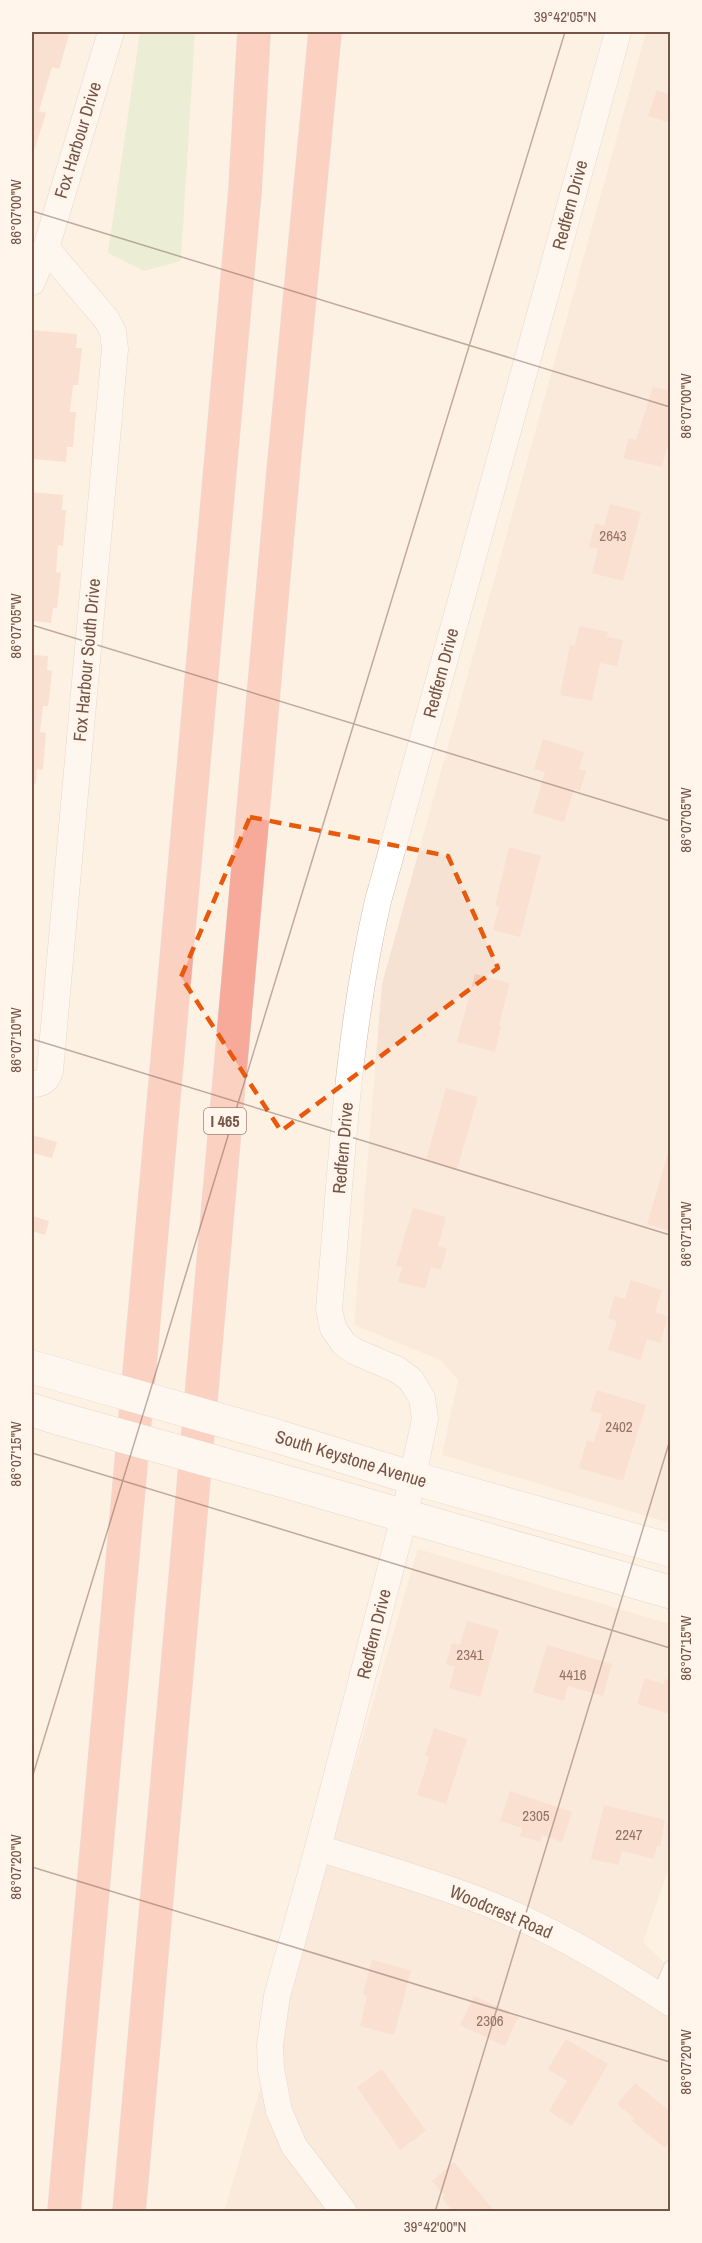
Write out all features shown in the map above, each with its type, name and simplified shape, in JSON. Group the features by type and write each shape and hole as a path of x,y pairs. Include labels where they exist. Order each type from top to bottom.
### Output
{"highway":[{"path":"64,2211 245,191 254,32"},
{"name":"I 465","path":"129,2211 283,473 325,32"}],"main road":[{"name":"South Keystone Avenue","path":"32,1366 273,1435 412,1478 670,1550"},
{"path":"46,1414 670,1592"}],"street":[{"name":"Fox Harbour Drive","path":"32,282 46,248 111,32"},
{"name":"Redfern Drive","path":"344,2211 294,2146 279,2110 271,2069 270,2045 277,1996 404,1517 424,1419 422,1398 411,1380 398,1371 354,1352 344,1344 333,1328 329,1309 353,1033 364,961 378,901 618,32"},
{"name":"Fox Harbour South Drive","path":"32,1083 41,1083 46,1080 50,1071 115,349 113,332 107,320 46,248"},
{"name":"Woodcrest Road","path":"318,1848 431,1883 490,1905 598,1958 664,1999"}],"lane":[{"path":"664,1999 670,1968"}],"highlighted area":[{"path":"250,817 448,856 498,968 281,1131 181,977"}],"shaded area":[{"path":"646,32 670,32 670,1523 442,1455 458,1380 440,1360 354,1325 382,984"},
{"path":"418,1549 670,1624 670,1865 643,1942 670,1968 670,2211 224,2212"}],"green space":[{"path":"140,32 195,32 181,261 144,271 108,253"}],"building":[{"path":"32,32 62,32 69,35 59,69 52,67 39,111 46,113 35,148 32,147"},
{"path":"657,90 670,95 670,123 648,116"},
{"path":"32,330 77,334 76,348 82,348 78,385 73,385 70,412 76,412 73,447 67,447 66,462 32,459"},
{"path":"653,387 670,391 670,437 662,467 623,458 629,438 636,440"},
{"path":"32,492 63,495 62,510 66,510 63,546 58,545 56,572 61,573 57,608 53,608 51,623 32,621"},
{"path":"610,504 641,512 623,581 592,573 598,549 589,547 595,523 604,526"},
{"path":"579,626 608,632 607,637 623,640 617,666 600,663 592,701 560,695 570,645 575,646"},
{"path":"32,655 48,656 47,670 52,671 48,706 43,706 40,732 46,733 43,770 37,769 36,784 32,783"},
{"path":"543,739 584,752 579,769 586,771 580,791 574,789 564,822 533,813 545,772 534,769"},
{"path":"509,847 541,856 520,937 493,930 499,907 495,906"},
{"path":"475,974 510,983 499,1025 501,1026 495,1052 457,1042"},
{"path":"446,1088 478,1097 457,1169 426,1160"},
{"path":"32,1135 57,1142 52,1158 32,1153"},
{"path":"668,1153 670,1153 670,1231 647,1224"},
{"path":"413,1208 446,1217 438,1246 447,1249 441,1270 431,1267 425,1289 398,1282 402,1267 396,1266"},
{"path":"32,1216 49,1221 45,1235 32,1231"},
{"path":"631,1280 662,1290 655,1312 668,1317 660,1343 647,1339 640,1360 608,1350 617,1321 608,1318 615,1296 625,1299"},
{"path":"597,1390 646,1405 623,1481 579,1468 587,1440 594,1442 602,1414 590,1411"},
{"path":"467,1621 499,1630 480,1697 449,1688 455,1667 446,1664 452,1643 460,1645"},
{"path":"547,1645 612,1664 603,1696 568,1686 564,1701 533,1692"},
{"path":"645,1678 664,1684 665,1679 670,1680 670,1714 637,1704"},
{"path":"434,1728 467,1739 446,1804 417,1795 429,1757 425,1756"},
{"path":"510,1791 572,1812 562,1842 542,1835 540,1842 520,1836 522,1828 500,1821"},
{"path":"604,1805 665,1820 660,1847 657,1846 654,1859 622,1851 618,1865 591,1859"},
{"path":"372,1960 411,1970 394,2035 360,2026 367,1996 363,1994"},
{"path":"474,1996 519,2016 505,2046 460,2025"},
{"path":"566,2039 608,2064 572,2126 549,2111 567,2081 548,2069"},
{"path":"382,2069 426,2131 400,2150 357,2087"},
{"path":"635,2083 670,2111 670,2141 665,2148 632,2121 634,2118 617,2104"},
{"path":"454,2162 495,2212 453,2212 442,2198 445,2196 432,2181"}]}
